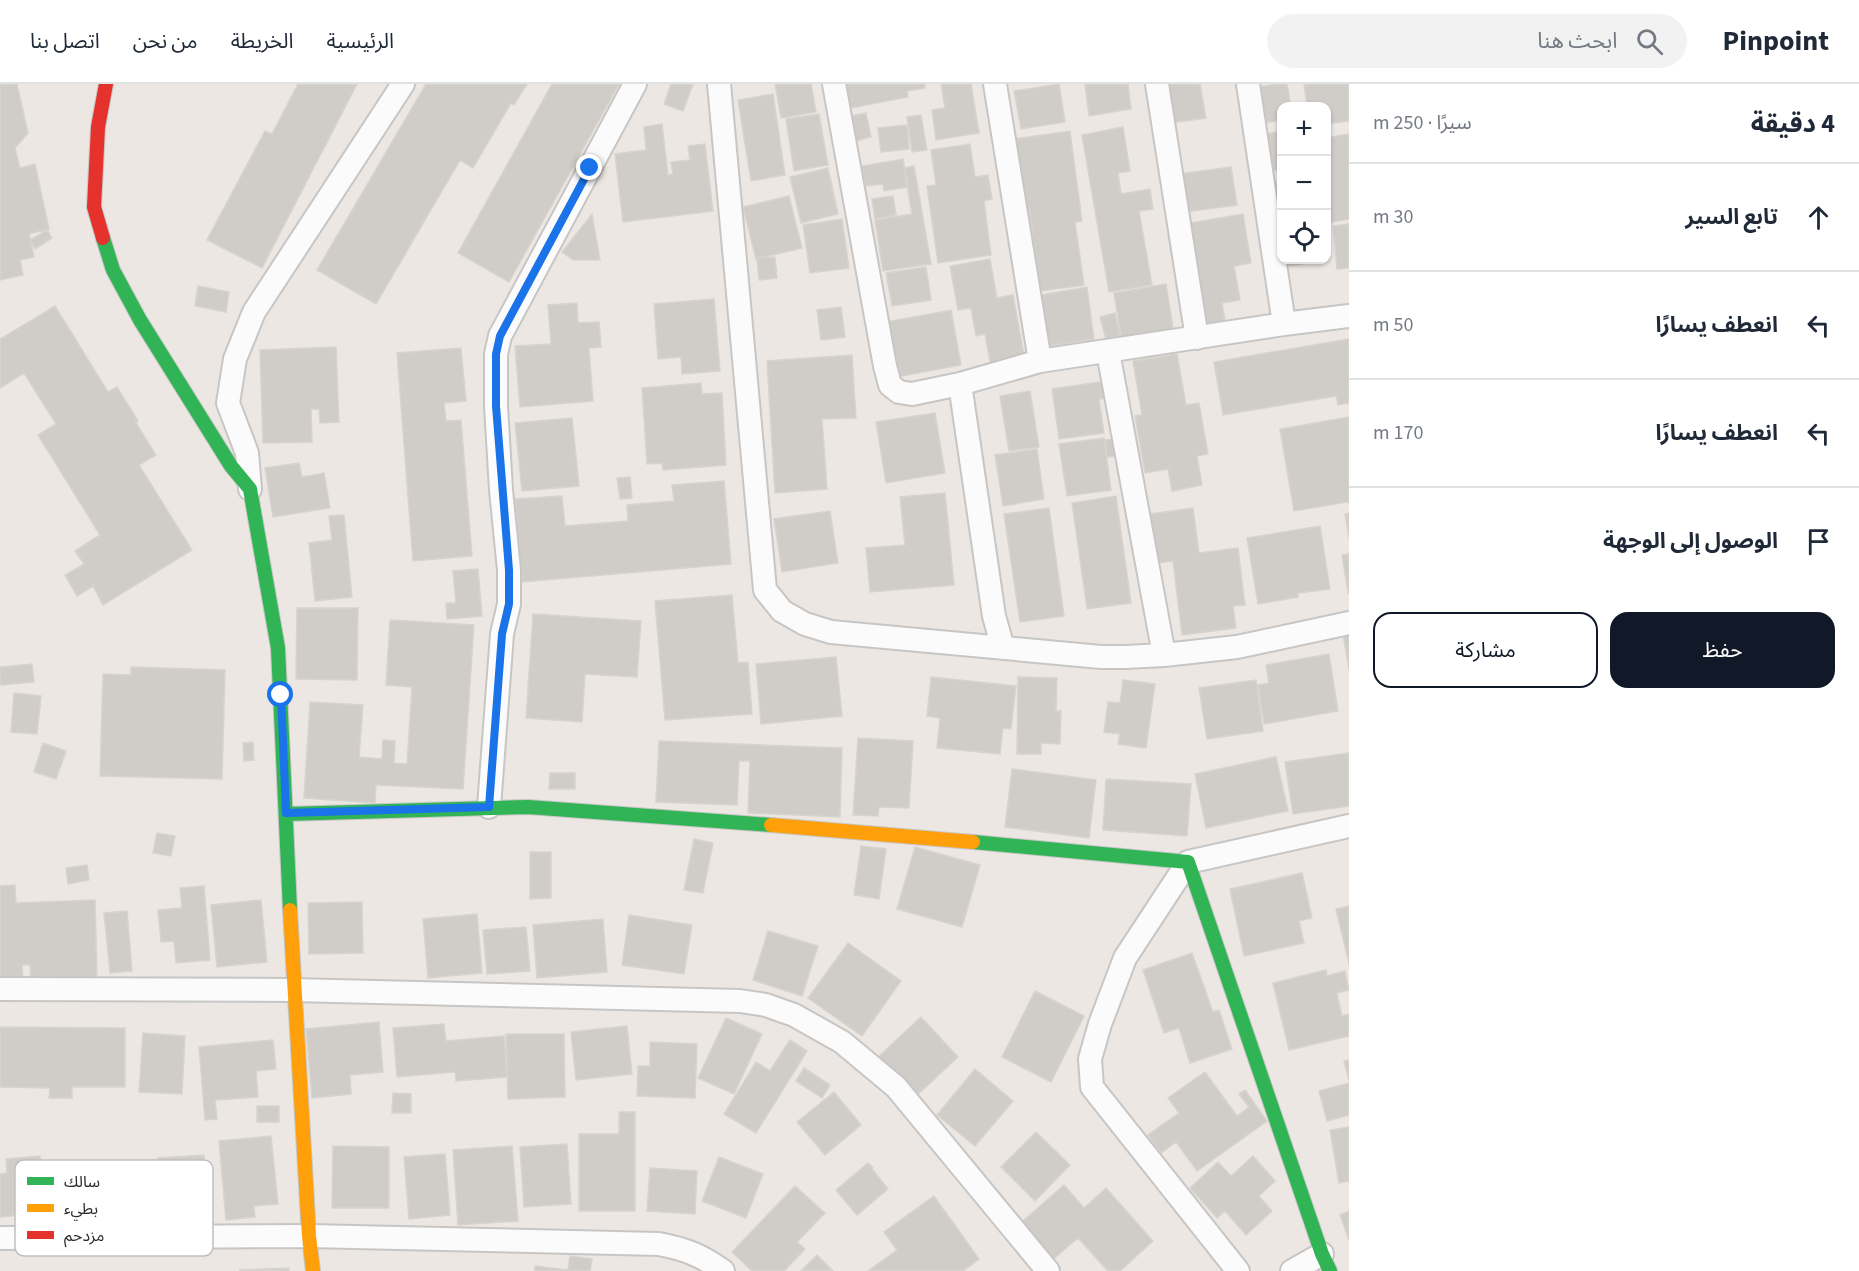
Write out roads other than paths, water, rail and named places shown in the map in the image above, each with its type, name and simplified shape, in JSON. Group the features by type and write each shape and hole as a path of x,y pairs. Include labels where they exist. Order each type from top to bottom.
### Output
{"street":[{"path":"106,84 98,127 94,207 114,270 146,330 231,466 250,489"},
{"path":"313,1271 293,990 278,648 250,489 247,453 228,403 235,359 254,312 403,84"},
{"path":"489,807 502,634 509,604 509,570 496,406 496,354 500,336 635,84"},
{"path":"719,84 765,590 782,611 805,624 831,632 1101,657 1164,655 1237,647 1349,623"},
{"path":"834,84 890,385 899,392 912,394 960,384 1040,361 1349,316"},
{"path":"995,84 1040,361"},
{"path":"1157,84 1197,338"},
{"path":"1248,84 1284,324"},
{"path":"1108,352 1164,655"},
{"path":"960,384 994,616 1003,648"},
{"path":"286,813 528,807 771,825 1188,862 1349,826"},
{"path":"1188,862 1326,1262 1292,1271"},
{"path":"1188,862 1125,958 1100,1024 1090,1059 1092,1087 1238,1271"},
{"path":"0,989 293,990 740,1000 766,1005 794,1014 842,1041 896,1087 1048,1271"},
{"path":"213,1237 309,1236 659,1245 686,1249 710,1261 723,1271"},
{"path":"0,1238 15,1238"}]}
